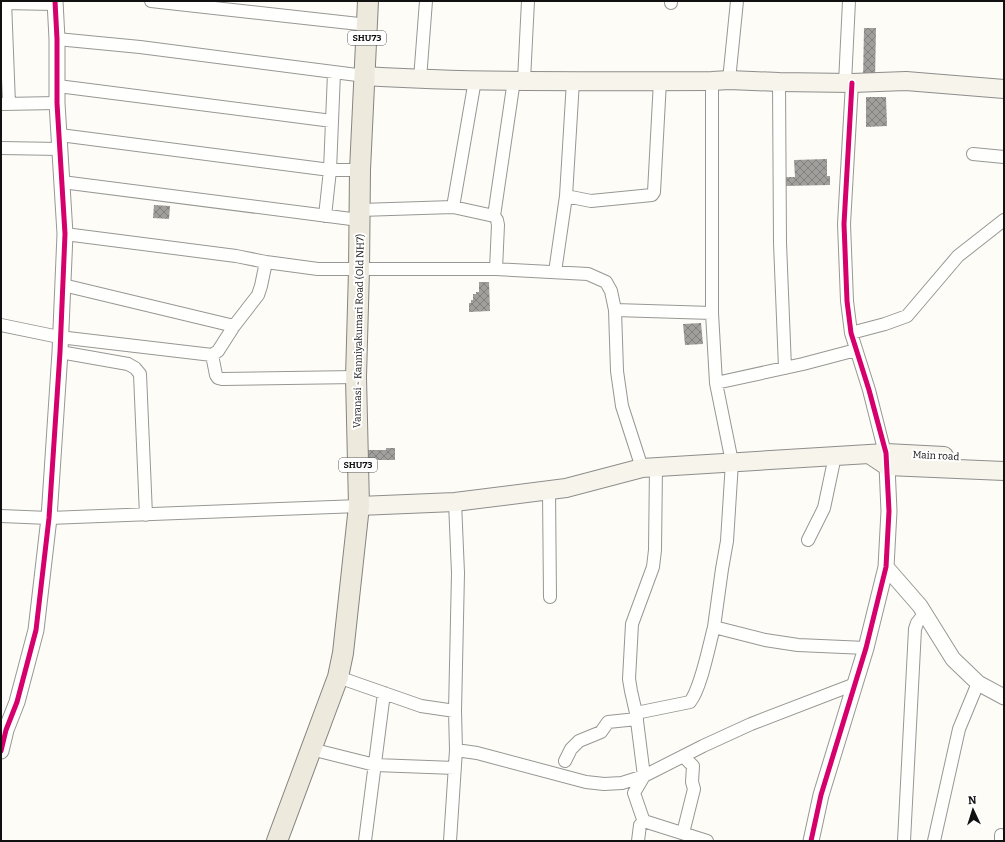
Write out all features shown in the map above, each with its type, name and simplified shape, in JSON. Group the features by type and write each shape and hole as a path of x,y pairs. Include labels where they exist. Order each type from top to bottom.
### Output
{"main road":[{"name":"Varanasi - Kanniyakumari Road (Old NH7)","path":"277,841 338,677 343,653 359,506 356,377 360,170 368,1"},
{"path":"365,76 420,79 572,81 848,83 906,81 1004,89"},
{"path":"359,506 455,502 566,488 649,468 835,456 881,457"},
{"name":"Main road","path":"881,457 1004,459"},
{"name":"Main road","path":"881,457 1004,471"}],"street":[{"path":"151,1 368,25"},
{"path":"420,79 426,1"},
{"path":"496,269 498,224 494,216 519,80 528,1"},
{"path":"565,761 570,749 579,741 600,732 608,722 690,702 694,697 703,670 714,627 722,569 728,540 732,462 716,383 712,313 721,81 738,1"},
{"path":"811,841 821,795 866,648 886,567 889,511 869,390 851,333 848,301 844,224 849,1"},
{"path":"1,751 6,730 17,702 36,630 49,518 60,352 59,337 65,234 57,103 58,86 55,3 4,3 5,104 57,103"},
{"path":"57,39 140,47 365,76"},
{"path":"325,216 330,170 334,73"},
{"path":"453,207 475,80"},
{"path":"555,272 566,196 572,81"},
{"path":"566,196 591,201 652,195 654,192 660,81"},
{"path":"779,82 780,243 785,368"},
{"path":"58,86 332,121"},
{"path":"1,148 60,142 330,170 360,170"},
{"path":"973,154 1004,157"},
{"path":"62,182 325,216 359,215 453,207 494,216"},
{"path":"851,333 886,324 907,316 958,256 1004,220"},
{"path":"65,234 236,256 266,262 318,269 496,269 588,274 606,282 611,291 615,310 617,372 622,406 649,468 655,550 653,567 632,624 629,679 637,716 644,776 634,793 644,822"},
{"path":"1,326 59,337 212,355 218,351 234,326 258,295 266,262"},
{"path":"63,285 234,326"},
{"path":"615,310 712,313"},
{"path":"716,383 785,368 856,350"},
{"path":"60,352 128,364 135,368 140,374 146,515"},
{"path":"212,355 216,375 218,378 222,379 356,377"},
{"path":"808,540 824,508 835,456"},
{"path":"549,490 550,597"},
{"path":"450,841 456,750 455,711 458,573 455,502"},
{"path":"1,516 49,518 359,506"},
{"path":"886,567 920,606 954,659 978,682 1004,697"},
{"path":"904,841 914,629 924,614"},
{"path":"714,627 765,640 798,645 866,648"},
{"path":"338,677 422,706 455,711"},
{"path":"934,841 959,729 978,682"},
{"path":"456,750 477,753 586,782 604,784 622,783 644,776 751,724 855,684"},
{"path":"365,841 384,693"},
{"path":"311,749 375,765 455,768"},
{"path":"683,756 694,766 692,782 694,789 683,833"},
{"path":"644,822 653,823 707,841"},
{"path":"638,841 639,828 644,822"}],"building":[{"path":"864,28 876,28 875,80 863,80"},
{"path":"866,97 886,97 887,126 866,127"},
{"path":"827,159 827,176 830,176 830,185 784,186 784,177 795,177 794,160"},
{"path":"154,205 170,206 169,219 153,218"},
{"path":"479,282 489,282 490,311 469,312 469,303 473,300 473,294 479,292"},
{"path":"701,323 703,344 685,345 683,324"},
{"path":"386,448 395,448 395,460 364,460 364,450 386,450"}],"cycle path":[{"path":"1,751 6,730 17,702 36,630 49,518 60,352 65,234 57,103 57,39 55,1"},
{"path":"811,841 821,795 866,648 886,567 889,511 886,453 869,390 851,333 847,301 844,224 852,83"}]}
